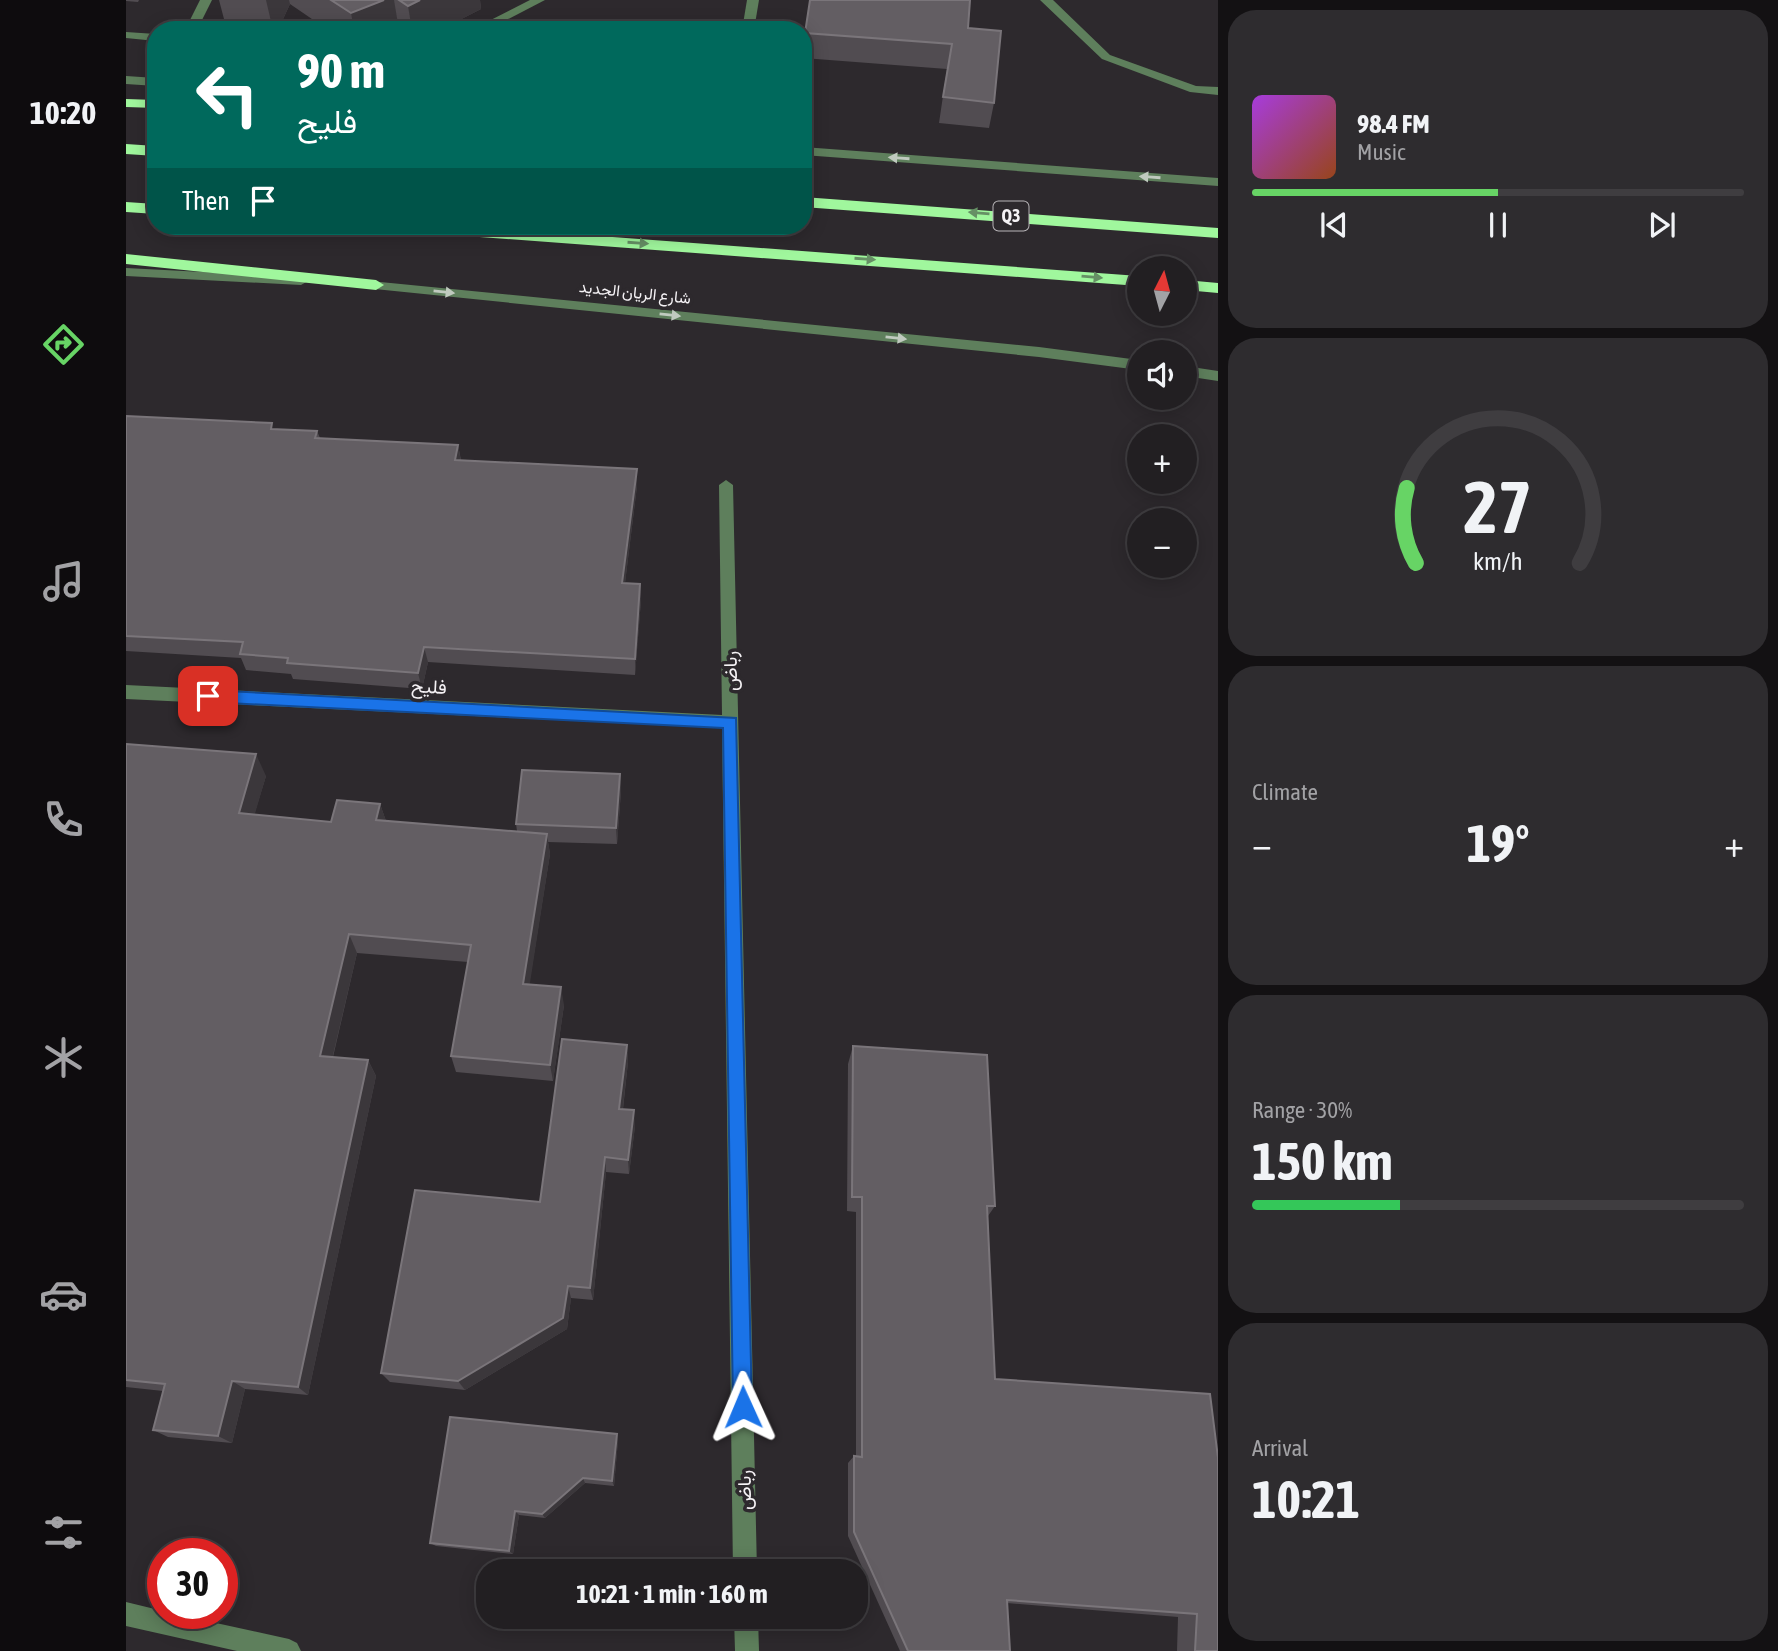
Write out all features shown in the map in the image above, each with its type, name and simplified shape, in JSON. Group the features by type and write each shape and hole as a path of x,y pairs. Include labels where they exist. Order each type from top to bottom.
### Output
{"highway":[{"path":"126,103 147,104"},
{"path":"126,149 147,150"},
{"name":"Q3","path":"812,203 1218,233"},
{"path":"126,207 147,208"},
{"path":"520,235 1127,280"},
{"path":"126,259 376,285"},
{"path":"1197,286 1218,288"}],"street":[{"path":"196,21 206,0"},
{"path":"496,21 539,0"},
{"path":"749,21 752,0"},
{"path":"1046,0 1106,57 1194,89 1218,91"},
{"path":"126,35 147,37"},
{"path":"126,80 147,81"},
{"path":"812,152 1218,182"},
{"name":"شارع الريان الجديد","path":"126,272 376,285 1039,352 1127,363"},
{"path":"1197,373 1218,376"},
{"name":"رباض","path":"726,485 745,1559"},
{"name":"فليح","path":"126,692 731,722"},
{"path":"126,1614 289,1651"},
{"path":"746,1629 747,1651"}],"building":[{"path":"331,0 384,0 351,13"},
{"path":"399,0 420,0 408,6"},
{"path":"810,0 970,0 968,28 1001,31 994,103 943,97 952,44 812,34 812,21 807,21"},
{"path":"126,416 272,423 271,429 317,431 315,438 458,445 455,460 637,469 622,583 640,584 635,659 424,647 418,673 287,663 288,658 240,654 243,642 126,636"},
{"path":"126,744 256,754 239,813 331,822 337,800 380,804 376,820 547,834 523,984 561,987 550,1065 451,1056 471,945 349,934 320,1056 368,1060 298,1387 232,1381 218,1436 153,1430 165,1384 126,1380"},
{"path":"522,770 620,774 616,828 516,824"},
{"path":"562,1039 627,1045 619,1109 634,1110 628,1160 605,1157 590,1288 568,1286 563,1318 458,1381 381,1373 415,1190 540,1202"},
{"path":"853,1046 987,1055 995,1206 987,1206 995,1379 1210,1394 1218,1458 1218,1651 1195,1651 1197,1614 1007,1600 1010,1651 908,1651 854,1532 854,1456 862,1457 862,1197 852,1197"},
{"path":"450,1417 617,1434 612,1481 583,1478 542,1514 515,1511 509,1551 430,1543"}],"route":[{"path":"208,696 731,722 743,1407"}]}
